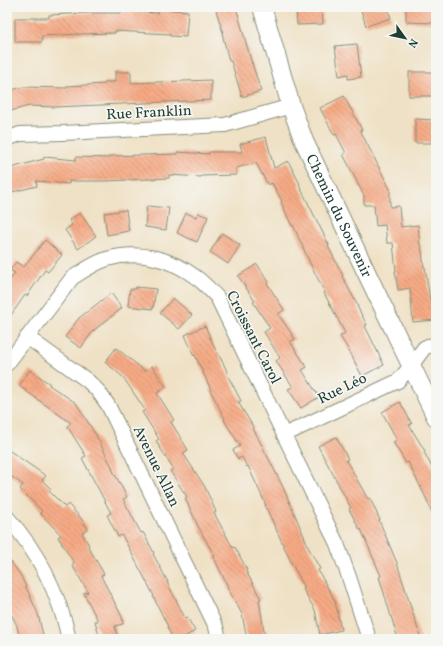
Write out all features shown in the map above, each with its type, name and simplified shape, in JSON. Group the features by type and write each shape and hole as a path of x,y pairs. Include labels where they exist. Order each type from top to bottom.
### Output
{"street":[{"name":"Chemin du Souvenir","path":"262,7 291,106 309,152 436,417"},
{"name":"Rue Franklin","path":"7,139 20,134 225,125 291,106"},
{"name":"Croissant Carol","path":"7,364 72,278 96,264 112,258 135,255 154,257 173,263 198,278 217,297 337,544 369,639"},
{"name":"Avenue Allan","path":"27,337 88,381 98,391 108,405 216,627 219,639"},
{"name":"Rue Léo","path":"284,436 398,381 424,348 436,345"},
{"path":"7,517 20,532 38,560 60,604 69,639"}],"building":[{"path":"215,7 236,7 261,91 242,97 231,61 229,61 223,33"},
{"path":"296,7 322,7 323,24 297,25"},
{"path":"360,7 387,7 391,18 366,26"},
{"path":"406,7 436,7 436,23 406,22"},
{"path":"159,9 188,11 186,37 170,36 170,34 115,31 115,33 42,36 42,42 15,42 15,18 49,18 49,15 122,13 122,11 158,13"},
{"path":"357,44 361,77 348,79 348,74 339,76 335,46"},
{"path":"115,72 131,72 131,83 211,80 211,100 55,107 29,106 7,112 7,91 24,87 67,88 67,86 105,84 105,82 115,82"},
{"path":"409,72 436,72 436,96 409,96"},
{"path":"344,96 390,189 390,207 399,206 401,227 418,225 430,300 436,299 436,320 413,322 410,288 398,290 393,243 387,243 385,225 376,226 374,205 364,205 364,196 343,154 346,153 336,134 334,135 320,108"},
{"path":"415,119 436,120 436,143 415,143"},
{"path":"266,137 274,168 288,161 300,184 299,185 329,245 328,246 342,276 367,325 365,326 384,365 362,376 340,336 345,333 324,293 293,225 292,226 281,202 282,201 272,183 268,185 256,163 236,168 236,175 201,177 169,175 169,178 69,181 69,184 36,181 37,186 12,192 7,173 7,169 44,159 44,157 76,160 76,157 109,158 109,156 177,154 177,152 209,154 209,152 242,152 240,144"},
{"path":"147,206 169,208 166,230 145,227"},
{"path":"126,210 129,231 107,235 104,213"},
{"path":"80,213 96,236 78,249 65,230 72,225 69,220"},
{"path":"186,213 196,217 198,213 208,217 197,242 177,233"},
{"path":"222,233 240,245 228,264 210,252"},
{"path":"45,240 62,255 48,272 45,270 7,321 7,284 15,273 10,270 16,262 24,267"},
{"path":"257,264 269,282 267,283 284,310 278,314 295,339 290,342 307,367 302,370 319,397 301,408 288,389 293,387 276,361 280,358 264,332 270,328 253,302 255,301 238,276"},
{"path":"136,287 156,289 153,309 128,306 130,289 136,289"},
{"path":"111,293 122,308 93,331 81,348 65,337 79,318"},
{"path":"173,298 192,315 179,329 160,313"},
{"path":"205,326 241,401 238,402 254,428 282,485 306,543 320,569 318,570 335,601 341,630 320,635 315,610 303,589 305,588 290,560 248,466 247,467 242,457 238,459 233,450 240,446 224,420 225,419 185,335"},
{"path":"116,348 145,371 152,366 166,387 157,393 174,420 171,422 188,450 183,453 205,487 216,512 214,513 233,548 235,547 261,599 259,600 265,637 247,639 242,614 227,587 214,558 215,557 199,528 185,498 187,497 170,471 173,469 156,441 159,439 142,412 145,410 123,377 105,362"},
{"path":"30,370 76,403 96,435 127,497 123,499 141,533 143,532 154,553 153,554 185,618 187,617 195,631 180,639 173,639 154,596 122,535 118,537 107,515 111,513 82,458 86,456 67,426 71,423 19,386"},
{"path":"400,402 412,424 409,425 425,451 424,452 436,475 436,521 408,462 406,463 393,442 397,440 382,412"},
{"path":"336,437 348,459 346,460 368,499 370,498 380,520 397,563 421,639 398,639 379,577 381,576 361,529 360,530 349,509 351,508 318,446"},
{"path":"7,449 46,476 42,480 51,489 49,491 65,507 68,504 80,517 88,529 82,533 104,574 101,576 122,617 123,624 115,626 118,639 100,639 95,621 98,621 84,593 88,592 72,565 74,563 58,537 61,535 40,513 42,511 20,489 23,485 7,473"},
{"path":"7,556 21,576 38,614 44,639 20,639 17,626 7,605"}]}
